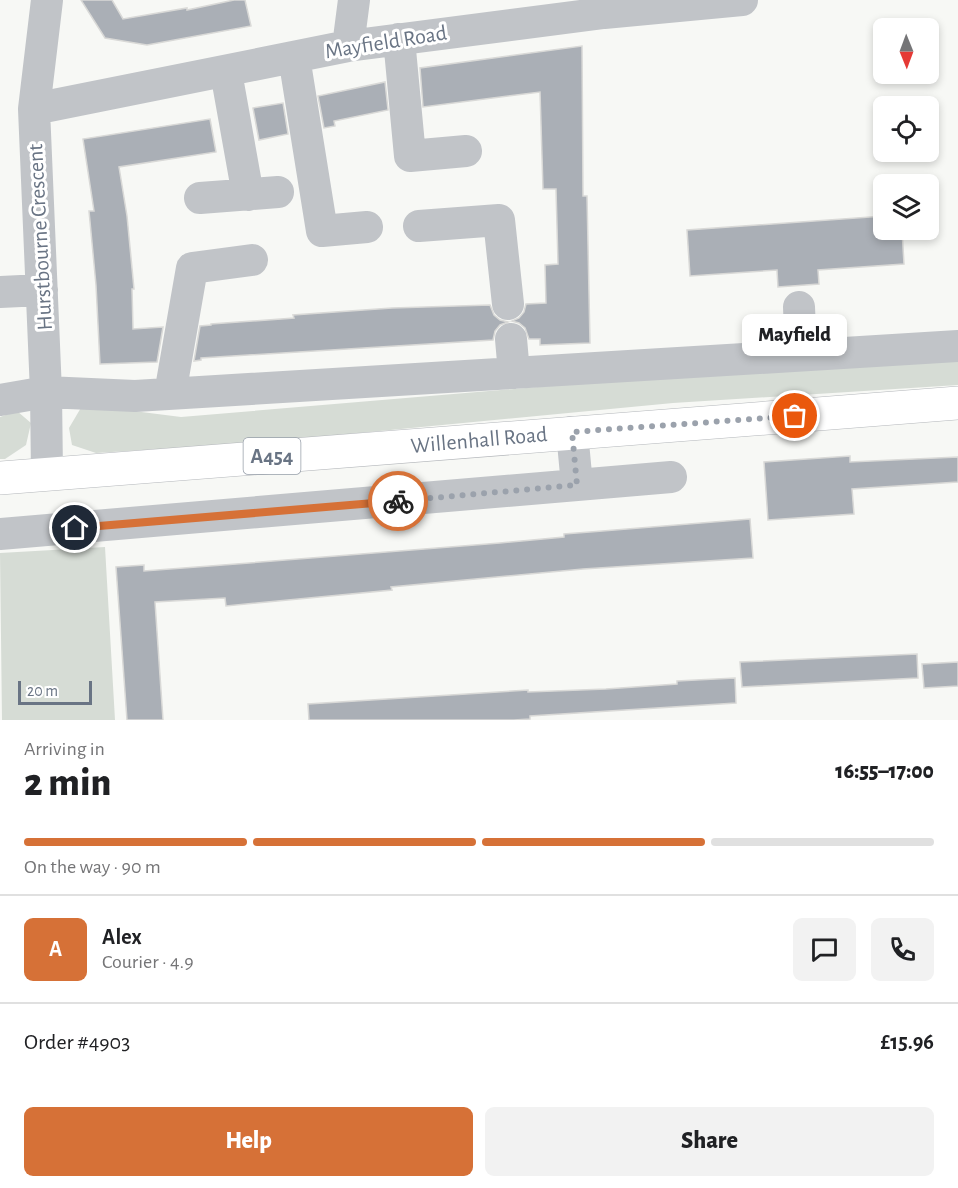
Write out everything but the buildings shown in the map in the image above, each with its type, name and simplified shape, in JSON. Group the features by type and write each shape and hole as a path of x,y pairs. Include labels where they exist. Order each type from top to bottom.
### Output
{"highway":[{"name":"Willenhall Road","path":"0,478 958,403"}],"street":[{"name":"Hurstbourne Crescent","path":"47,0 34,109 46,392 47,474"},
{"path":"348,46 354,0"},
{"name":"Mayfield Road","path":"34,109 348,46 604,6 742,0"},
{"path":"399,39 410,156 466,151"},
{"path":"294,57 322,231 368,227"},
{"path":"200,198 263,193 225,72"},
{"path":"419,226 500,220 508,304"},
{"path":"170,394 192,268 252,260"},
{"path":"0,292 42,290"},
{"path":"799,307 801,355"},
{"path":"511,339 514,373"},
{"path":"0,400 46,392 135,396 958,346"},
{"path":"572,432 577,485"},
{"path":"0,534 671,477"}],"shaded area":[{"path":"958,360 958,385 673,403 255,443 96,453 72,445 69,428 82,406 181,417 645,378"},
{"path":"17,411 31,423 26,445 5,459 0,459 0,417"},
{"path":"105,547 115,720 2,720 0,553"}],"way so far":[{"path":"398,501 577,485 572,432 795,416"}],"place":[{"name":"Mayfield","path":"795,416"}],"route":[{"path":"75,528 398,501"}]}
